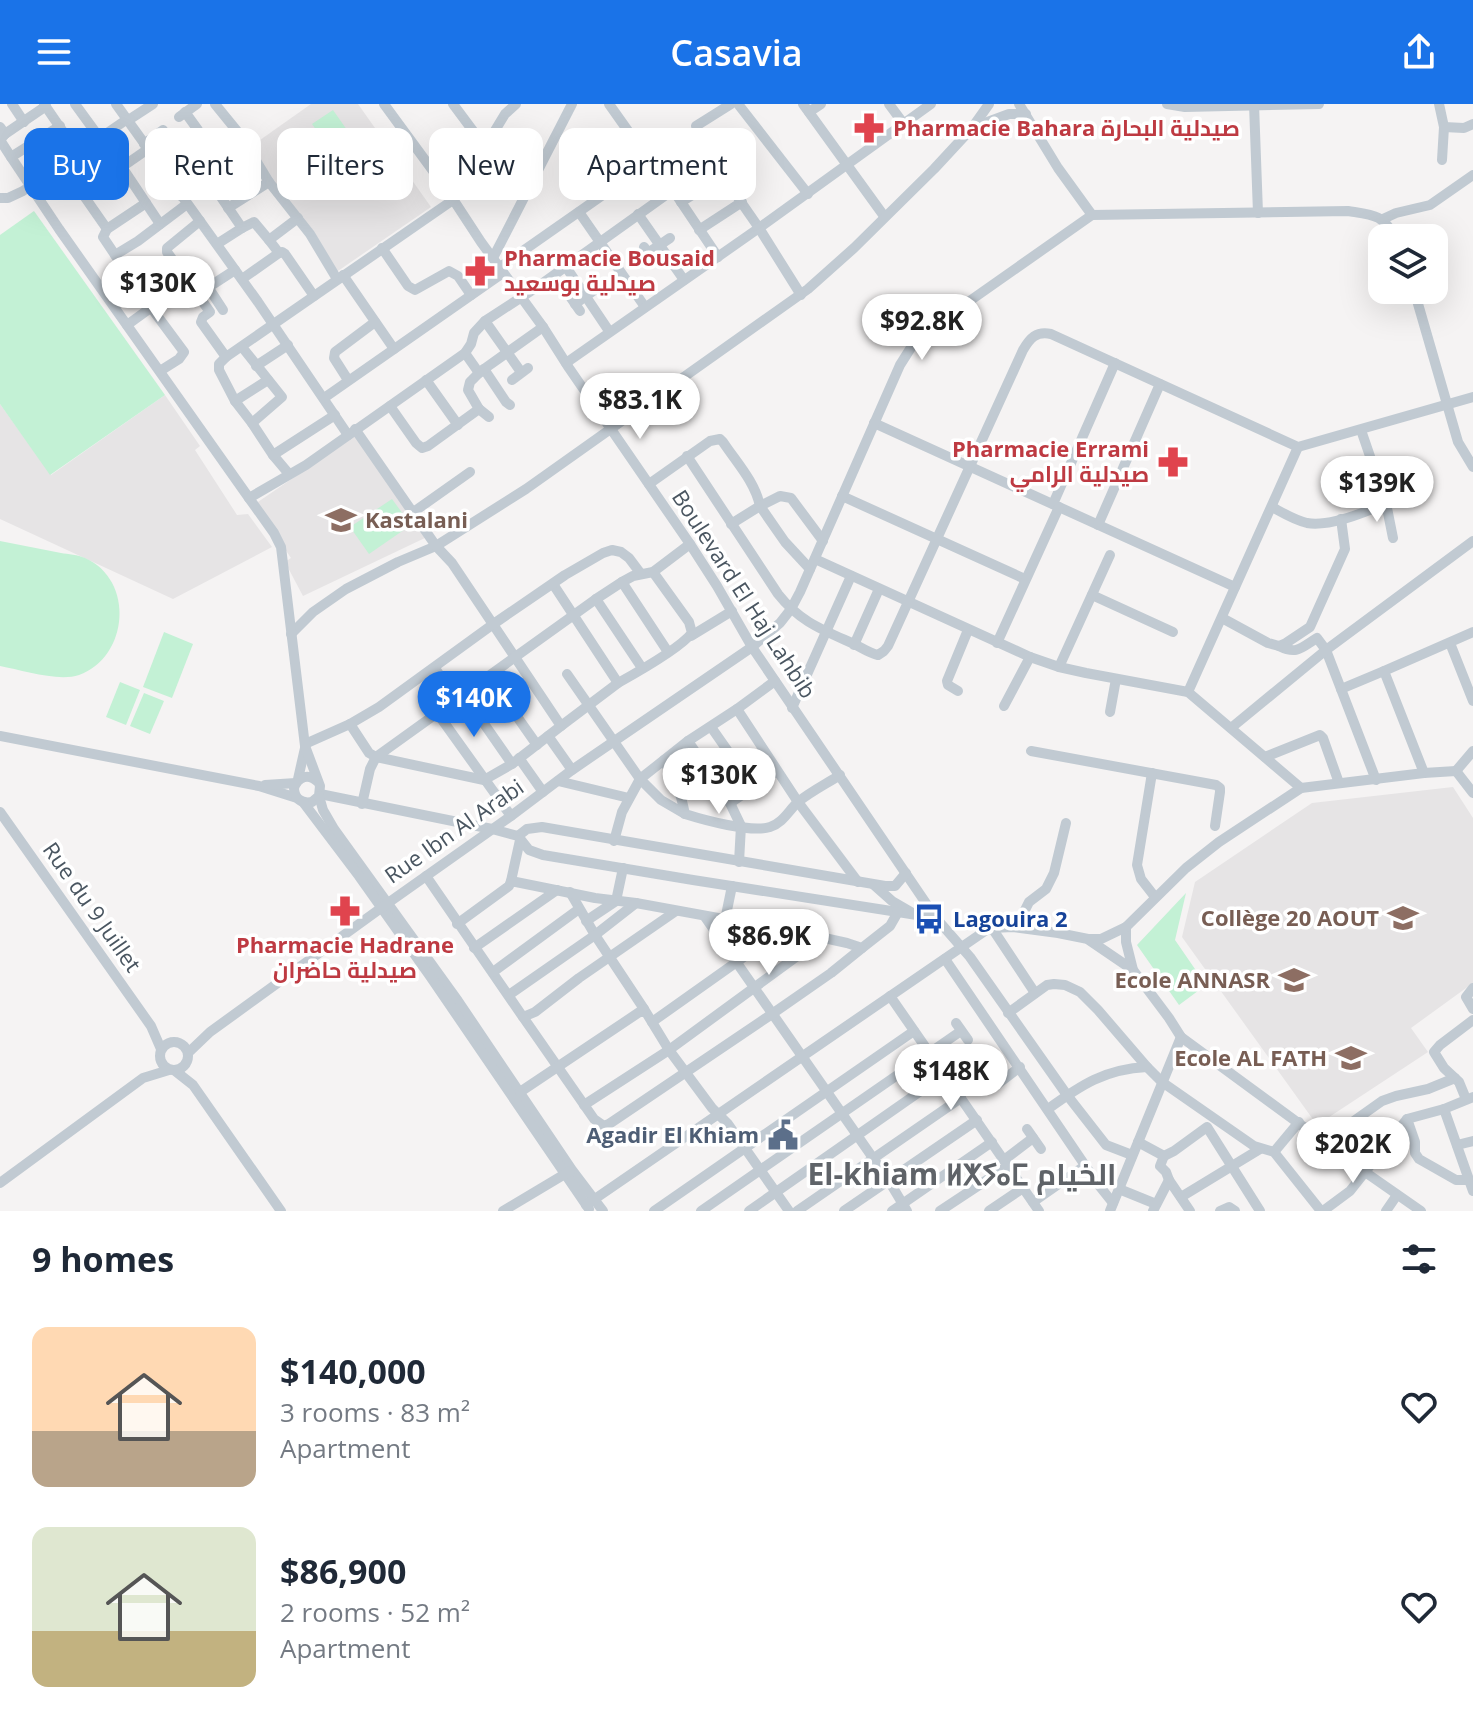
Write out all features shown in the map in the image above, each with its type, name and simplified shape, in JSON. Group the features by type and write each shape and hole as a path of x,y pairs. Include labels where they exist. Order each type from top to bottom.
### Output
{"street":[{"path":"12,104 24,122"},
{"path":"75,104 92,128"},
{"path":"116,104 145,145"},
{"path":"114,128 153,104"},
{"path":"196,128 182,115 197,104"},
{"path":"215,104 234,128"},
{"name":"Boulevard El Haj Lahbib","path":"384,104 429,166"},
{"path":"453,104 471,128"},
{"path":"497,128 516,104"},
{"path":"499,266 572,104"},
{"path":"609,104 626,128"},
{"path":"696,126 731,104"},
{"path":"738,104 808,194"},
{"path":"821,104 806,108 884,216"},
{"path":"889,104 903,123"},
{"path":"566,363 931,104"},
{"path":"291,634 313,612 346,589 436,546 526,489 801,295 854,248 972,128 989,104"},
{"path":"1019,104 1058,168 1092,215 1348,211 1372,215 1383,219 1386,224"},
{"path":"1167,104 1185,107 1319,104"},
{"path":"1439,104 1444,127 1442,160"},
{"path":"11,157 60,126 45,105 24,122 2,131 0,140 11,157 24,177"},
{"path":"1254,105 1258,213"},
{"path":"972,128 1009,114 1026,114"},
{"path":"1444,127 1464,128 1473,124"},
{"path":"129,161 145,147"},
{"path":"261,169 394,349"},
{"path":"1383,219 1430,205 1473,175"},
{"path":"129,178 160,224"},
{"path":"228,208 269,182"},
{"path":"0,198 12,197 24,190"},
{"path":"0,736 259,786 312,802 321,789 305,745 280,543 40,200"},
{"path":"87,200 107,229"},
{"path":"115,255 160,224 184,200 335,415 452,563 561,726"},
{"path":"223,200 242,228"},
{"path":"289,474 235,401 219,364 453,200"},
{"name":"Boulevard El Haj Lahbib","path":"453,200 690,544 792,708 936,918 961,947 1106,1145 1132,1155"},
{"path":"324,398 471,295 499,266 596,200"},
{"path":"249,498 306,465 465,353 474,333 485,321 658,200"},
{"path":"684,200 681,202 718,257"},
{"path":"699,230 742,202 801,295"},
{"path":"146,203 107,229 103,237 184,352 160,371"},
{"path":"579,212 645,307"},
{"path":"638,214 684,280"},
{"name":"Rue Ibn Al Arabi","path":"187,1058 210,1032 613,740 752,647 780,623 791,609 823,541 906,354 920,337 957,309 1092,215"},
{"path":"269,240 298,218"},
{"path":"200,221 167,250 210,312"},
{"path":"217,244 254,222 279,253"},
{"path":"648,254 670,239"},
{"path":"382,248 413,289 449,271 458,276 471,295"},
{"path":"198,294 284,253 314,296"},
{"path":"566,267 609,331"},
{"path":"208,287 222,307 210,312 201,322 226,357"},
{"path":"575,305 597,290"},
{"path":"127,325 167,296"},
{"path":"1418,304 1458,442 1473,467"},
{"path":"485,321 520,373"},
{"path":"348,380 334,355 341,345 375,322"},
{"path":"489,417 479,409 468,390 470,382 543,327"},
{"path":"687,456 791,609 826,633 876,655 884,651 908,603 1023,350 1034,335 1051,334 1298,447 1473,397"},
{"path":"256,366 288,345"},
{"path":"242,347 282,397 252,423"},
{"path":"465,353 510,405"},
{"path":"997,643 1115,363"},
{"path":"235,401 268,380"},
{"path":"426,380 458,425"},
{"path":"1098,525 1160,384"},
{"path":"390,406 422,448 479,409"},
{"path":"273,455 335,415"},
{"path":"874,423 1235,587"},
{"path":"1361,430 1386,503 1393,538"},
{"path":"649,484 710,441 720,439 752,484 760,506 785,542 812,564 851,576 997,643 1059,667 1188,692 1301,788"},
{"path":"1188,692 1298,447"},
{"path":"412,513 470,472"},
{"path":"731,524 780,496 791,498 823,541"},
{"path":"842,496 1025,579"},
{"path":"1272,507 1302,522 1320,523 1386,503"},
{"path":"1279,646 1310,627 1345,549 1341,519"},
{"path":"1231,728 1326,650 1473,541"},
{"path":"362,804 376,757 596,599 622,582 653,572 690,544"},
{"path":"305,745 379,707 584,563 612,550 629,558 641,574"},
{"path":"1059,667 1110,555"},
{"path":"653,572 689,622 691,636"},
{"path":"792,708 851,576"},
{"path":"622,582 668,652"},
{"path":"553,584 618,683"},
{"path":"854,645 879,589"},
{"path":"1092,595 1173,632"},
{"path":"596,599 642,668"},
{"path":"350,724 369,753 376,757 484,780 515,761 618,683 732,611"},
{"path":"1222,618 1268,643 1292,651 1317,638"},
{"path":"1310,627 1326,650 1376,780"},
{"path":"958,691 947,681 968,630"},
{"path":"1341,689 1473,632"},
{"path":"1450,643 1473,701"},
{"path":"1004,706 1030,657"},
{"path":"435,668 543,792"},
{"path":"1384,671 1424,773"},
{"path":"567,674 640,779 661,800 685,814 741,826 770,827 798,802 840,775"},
{"path":"489,677 537,745"},
{"path":"1110,712 1116,679"},
{"path":"614,841 622,812 640,779 688,741 775,681"},
{"path":"737,709 798,802 858,882"},
{"path":"438,714 511,816"},
{"path":"711,727 753,787"},
{"path":"1265,757 1320,735 1339,783"},
{"path":"548,736 572,770"},
{"path":"688,741 730,803 741,826 739,862"},
{"path":"305,745 294,791 458,1001 520,1092 568,1172"},
{"path":"1031,751 1203,782 1220,788 1215,826"},
{"path":"590,1205 992,928 1021,927 1101,939 1126,927 1186,868 1219,842 1301,788 1456,771 1473,751"},
{"path":"664,760 676,784 685,814"},
{"path":"730,803 777,771"},
{"path":"1456,771 1473,793"},
{"path":"1152,773 1137,865 1141,879 1155,897"},
{"path":"259,786 311,777 318,782"},
{"path":"558,781 629,798"},
{"path":"319,795 492,829 519,838 529,850 543,855 936,918"},
{"path":"319,795 334,829 499,1076 590,1205 603,1211"},
{"name":"Rue du 9 Juillet","path":"0,812 151,1026 160,1052"},
{"path":"1021,927 1029,902 1046,889 1054,873 1066,823"},
{"path":"457,924 509,886 519,838 527,829 537,826 874,885 895,886 906,873"},
{"path":"586,921 616,901 623,868"},
{"path":"426,876 596,1122 604,1126 831,973 890,926 898,912"},
{"path":"511,881 782,930 862,948"},
{"path":"874,885 892,901 916,914"},
{"path":"725,920 732,886"},
{"path":"474,948 557,890"},
{"path":"570,892 669,1050 728,1124 789,1211"},
{"path":"509,995 636,903"},
{"path":"493,972 579,909"},
{"path":"523,1017 535,1012 676,911"},
{"path":"705,917 905,1207"},
{"path":"1126,927 1126,942 1133,970"},
{"path":"992,928 1035,993"},
{"path":"652,1022 782,930"},
{"path":"584,1105 669,1050 822,938"},
{"path":"1088,939 1133,970 1181,1037 1421,1211"},
{"path":"945,959 1112,1207"},
{"path":"1008,1013 1047,985 1065,985 1080,992 1162,1082 1260,1149 1274,1152 1322,1211 1350,1191 1407,1119 1470,1098 1434,1052 1473,1020"},
{"path":"1473,988 1466,997 1473,1009"},
{"path":"890,996 1034,1207 1086,1165"},
{"path":"520,1092 644,1009"},
{"name":"Rue du 9 Juillet","path":"151,1026 176,1042"},
{"path":"654,1211 914,1031"},
{"path":"701,1211 962,1031"},
{"name":"Rue Ibn Al Arabi","path":"176,1042 210,1032"},
{"path":"1112,1207 1181,1037"},
{"path":"0,1183 143,1078 164,1045 176,1042 186,1048 193,1085"},
{"path":"160,1052 162,1064 193,1085 281,1211"},
{"path":"143,1078 179,1069 187,1058"},
{"path":"995,1086 1020,1067"},
{"path":"1048,1109 1082,1084 1099,1076 1122,1069 1147,1067"},
{"path":"749,1211 945,1074"},
{"path":"1332,1148 1351,1123 1382,1101 1455,1078"},
{"path":"797,1211 961,1098"},
{"path":"1407,1119 1419,1159 1456,1180 1470,1177 1444,1109"},
{"path":"1206,1114 1207,1127 1260,1211"},
{"path":"844,1211 977,1120"},
{"path":"1274,1152 1299,1122"},
{"path":"1190,1211 1160,1166 1164,1156 1207,1127"},
{"path":"940,1211 1006,1163 1030,1133 1041,1149"},
{"path":"1457,1145 1473,1141"},
{"path":"892,1211 905,1207 992,1142"},
{"path":"1138,1142 1164,1156"},
{"path":"1181,1197 1260,1149"},
{"path":"503,1211 568,1172"},
{"path":"1119,1189 1155,1207 1169,1180"},
{"path":"989,1211 1023,1188"},
{"path":"1386,1211 1397,1195"},
{"path":"1220,1211 1229,1207 1235,1211"}],"shaded area":[{"path":"311,104 358,104 375,128 277,128 277,187 261,163 261,139"},
{"path":"413,182 431,207 335,273 286,200 413,200"},
{"path":"165,395 200,446 195,450 237,515 248,514 272,547 173,599 0,519 0,404 51,475"},
{"name":"Kastalani","path":"356,435 427,537 303,596 285,562 291,558 255,504"},
{"name":"Collège 20 AOUT","path":"1453,787 1473,818 1473,983 1411,1028 1428,1052 1317,1125 1182,937 1195,882 1312,803"}],"green space":[{"path":"333,110 346,128 315,128 312,124"},
{"path":"34,211 165,395 50,475 0,404 0,235"},
{"path":"392,499 411,525 369,554 350,527"},
{"path":"0,541 85,558 101,569 112,583 120,618 108,652 96,666 79,675 61,677 0,666"},
{"path":"164,632 193,644 172,698 143,687"},
{"path":"120,682 140,690 126,725 106,717"},
{"path":"144,693 164,701 150,734 130,726"},
{"path":"1186,893 1175,940 1206,985 1179,1005 1137,945"}],"place":[{"name":"Pharmacie Bahara صيدلية البحارة","path":"869,128"},
{"name":"Pharmacie Bousaid صيدلية بوسعيد","path":"480,271"},
{"name":"Pharmacie Errami صيدلية الرامي","path":"1173,462"},
{"name":"Kastalani","path":"341,520"},
{"name":"Pharmacie Hadrane صيدلية حاضران","path":"345,911"},
{"name":"Collège 20 AOUT","path":"1403,918"},
{"name":"Lagouira 2","path":"929,919"},
{"name":"Ecole ANNASR","path":"1294,980"},
{"name":"Ecole AL FATH","path":"1351,1058"},
{"name":"Agadir El Khiam","path":"783,1135"}],"district":[{"name":"El-khiam ⵍⵅⵢⴰⵎ الخيام","path":"962,1175"}]}
